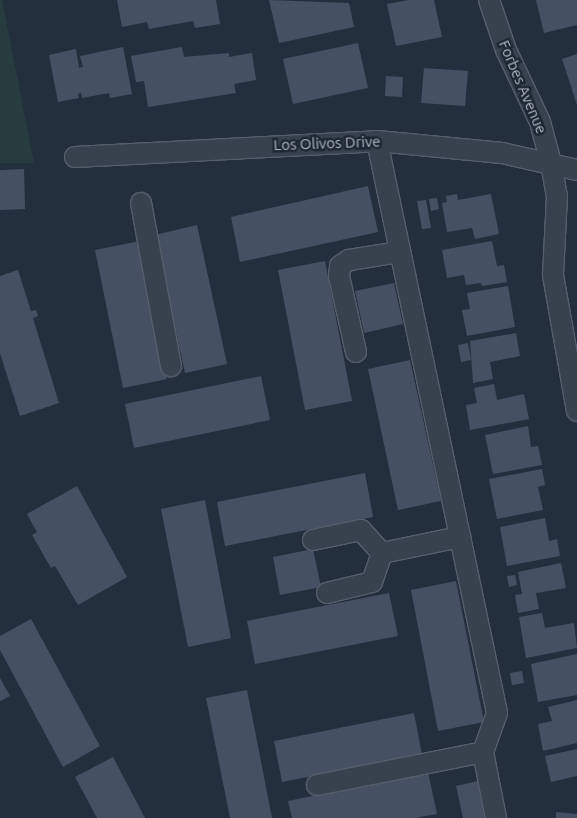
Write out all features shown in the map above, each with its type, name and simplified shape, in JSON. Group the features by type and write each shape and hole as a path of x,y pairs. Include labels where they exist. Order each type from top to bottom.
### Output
{"street":[{"name":"Forbes Avenue","path":"490,0 506,50 540,122 551,163 557,196 553,275 577,411"},
{"name":"Los Olivos Drive","path":"75,157 377,140 502,153 577,170"},
{"path":"377,140 496,713 483,752 496,818"},
{"path":"141,203 171,366"},
{"path":"356,352 339,276 340,266 349,260 400,252"},
{"path":"313,540 362,530 382,553"},
{"path":"382,553 460,537"},
{"path":"327,593 372,582 382,553"},
{"path":"317,785 483,752"}],"green space":[{"path":"0,0 2,0 34,163 0,163"}],"building":[{"path":"117,0 216,0 220,24 195,28 193,21 149,29 147,22 122,27"},
{"path":"269,0 349,3 354,27 279,43"},
{"path":"409,0 434,0 442,37 396,46 387,4"},
{"path":"536,0 577,0 577,25 544,33"},
{"path":"358,43 368,88 293,104 283,59"},
{"path":"123,47 132,94 110,98 109,93 82,98 81,93 78,94 79,98 58,102 49,55 76,49 79,68 83,67 80,56"},
{"path":"182,47 184,57 229,53 229,57 252,53 256,80 234,84 236,93 148,107 144,81 136,82 131,56"},
{"path":"577,54 577,105 562,59"},
{"path":"424,68 468,71 465,106 421,103"},
{"path":"386,76 403,77 402,97 385,96"},
{"path":"24,169 25,209 0,210 0,170"},
{"path":"368,186 378,232 240,262 231,217"},
{"path":"457,194 458,200 491,194 499,234 475,239 472,228 447,232 442,203 447,202 446,196"},
{"path":"437,198 439,209 431,211 429,199"},
{"path":"426,200 431,228 422,229 417,201"},
{"path":"197,225 227,364 185,373 155,235"},
{"path":"140,241 167,379 123,388 95,250"},
{"path":"492,241 497,266 504,265 507,282 482,286 481,283 466,285 464,275 447,278 442,250"},
{"path":"325,261 352,401 305,410 278,270"},
{"path":"18,270 31,311 36,310 38,316 33,318 59,403 20,416 0,353 0,276"},
{"path":"394,283 403,324 364,333 355,291"},
{"path":"508,286 515,327 467,336 462,310 470,309 467,293"},
{"path":"516,333 520,356 490,362 493,379 473,383 470,341"},
{"path":"468,343 471,360 461,362 458,345"},
{"path":"410,360 441,501 398,510 368,369"},
{"path":"261,376 270,420 134,448 125,404"},
{"path":"494,384 497,400 524,394 529,419 470,430 466,405 477,403 474,388"},
{"path":"528,426 531,447 538,446 542,465 493,474 485,435"},
{"path":"542,469 545,485 538,487 543,510 497,519 489,479"},
{"path":"365,473 373,517 225,546 217,502"},
{"path":"77,486 127,577 78,605 55,566 51,568 32,535 37,532 27,514"},
{"path":"205,500 231,638 188,647 161,509"},
{"path":"545,518 549,541 557,539 560,556 507,566 500,527"},
{"path":"313,549 321,587 280,595 273,557"},
{"path":"561,563 566,588 536,593 539,609 518,613 515,595 522,594 518,572"},
{"path":"515,575 517,585 509,587 507,576"},
{"path":"456,581 484,722 438,731 411,590"},
{"path":"389,593 398,636 255,664 247,621"},
{"path":"542,613 545,628 574,623 577,648 526,658 519,617"},
{"path":"31,619 100,746 63,767 0,650 0,636"},
{"path":"577,654 577,695 538,702 531,664"},
{"path":"522,671 524,683 512,685 510,673"},
{"path":"0,678 10,696 0,701"},
{"path":"247,690 272,818 230,818 206,698"},
{"path":"577,700 577,743 543,751 538,724 552,721 548,707"},
{"path":"414,713 422,755 282,782 274,741"},
{"path":"577,749 577,776 551,782 545,756"},
{"path":"113,757 145,818 97,818 75,777"},
{"path":"428,772 437,814 415,818 292,818 288,801"},
{"path":"478,781 485,818 463,818 456,786"},
{"path":"556,812 577,814 577,818 556,818"}]}
